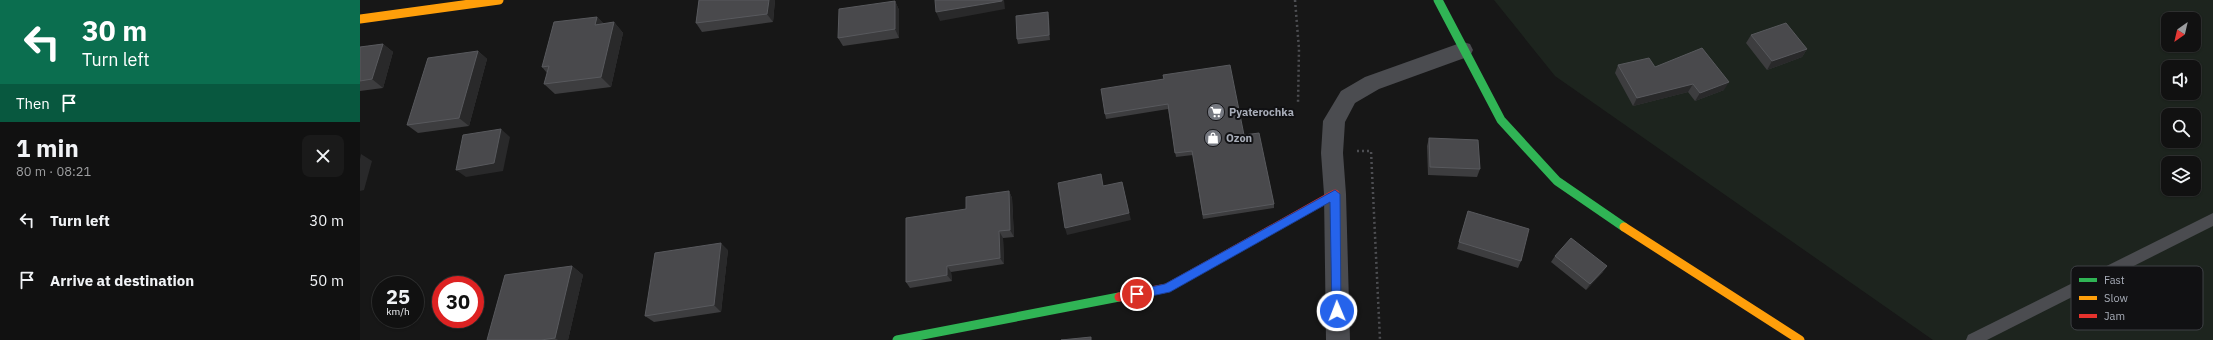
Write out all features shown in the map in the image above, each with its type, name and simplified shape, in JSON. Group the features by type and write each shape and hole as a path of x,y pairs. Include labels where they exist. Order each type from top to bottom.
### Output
{"street":[{"path":"360,19 499,0"},
{"path":"1438,0 1500,120 1557,181 1621,225 1800,340"},
{"path":"1338,340 1335,194 1332,153 1334,121 1348,97 1372,83 1463,50"},
{"path":"897,340 1167,288 1335,194"}],"lane":[{"path":"2120,266 2213,219"},
{"path":"1973,340 2071,291"}],"path":[{"path":"1295,0 1299,49 1298,104"},
{"path":"1332,153 1371,151 1380,340"}],"shaded area":[{"path":"1494,0 2213,0 2213,340 1933,340 1555,76"}],"building":[{"path":"699,0 769,0 767,14 696,23"},
{"path":"935,0 1002,0 1002,1 936,12"},
{"path":"895,1 895,29 838,38 839,9"},
{"path":"1048,12 1049,35 1017,39 1016,16"},
{"path":"597,17 595,25 614,22 601,77 544,84 549,66 542,67 554,22"},
{"path":"1786,23 1807,49 1772,61 1751,35"},
{"path":"383,44 372,79 360,81 360,47"},
{"path":"1702,48 1729,82 1700,93 1693,84 1637,98 1618,65 1649,58 1655,67"},
{"path":"478,51 459,118 407,125 428,58"},
{"path":"1230,65 1244,135 1259,133 1274,204 1203,215 1192,151 1175,153 1168,104 1105,114 1101,89 1164,79 1163,75"},
{"path":"501,129 494,163 456,170 463,135"},
{"path":"1429,138 1478,140 1480,169 1430,167"},
{"path":"1101,174 1103,186 1122,182 1129,213 1065,228 1058,183"},
{"path":"1009,191 1010,230 999,231 1000,258 947,266 947,275 906,282 906,218 966,209 966,197"},
{"path":"1468,211 1529,229 1521,261 1459,242"},
{"path":"1571,238 1607,266 1590,284 1555,256"},
{"path":"721,243 714,305 645,316 655,253"},
{"path":"572,266 555,338 541,340 487,340 505,275"},
{"path":"1091,337 1091,340 1061,340"}],"traffic: fast":[{"path":"1438,0 1501,120 1557,181 1624,227"},
{"path":"897,340 1119,297"}],"traffic: slow":[{"path":"360,19 499,0"},
{"path":"1624,227 1800,340"}],"traffic: jam":[{"path":"1119,297 1167,288 1335,194"}],"place":[{"name":"Pyaterochka","path":"1216,112"},
{"name":"Ozon","path":"1213,138"}],"route":[{"path":"1137,294 1167,288 1335,194 1337,311"}]}
